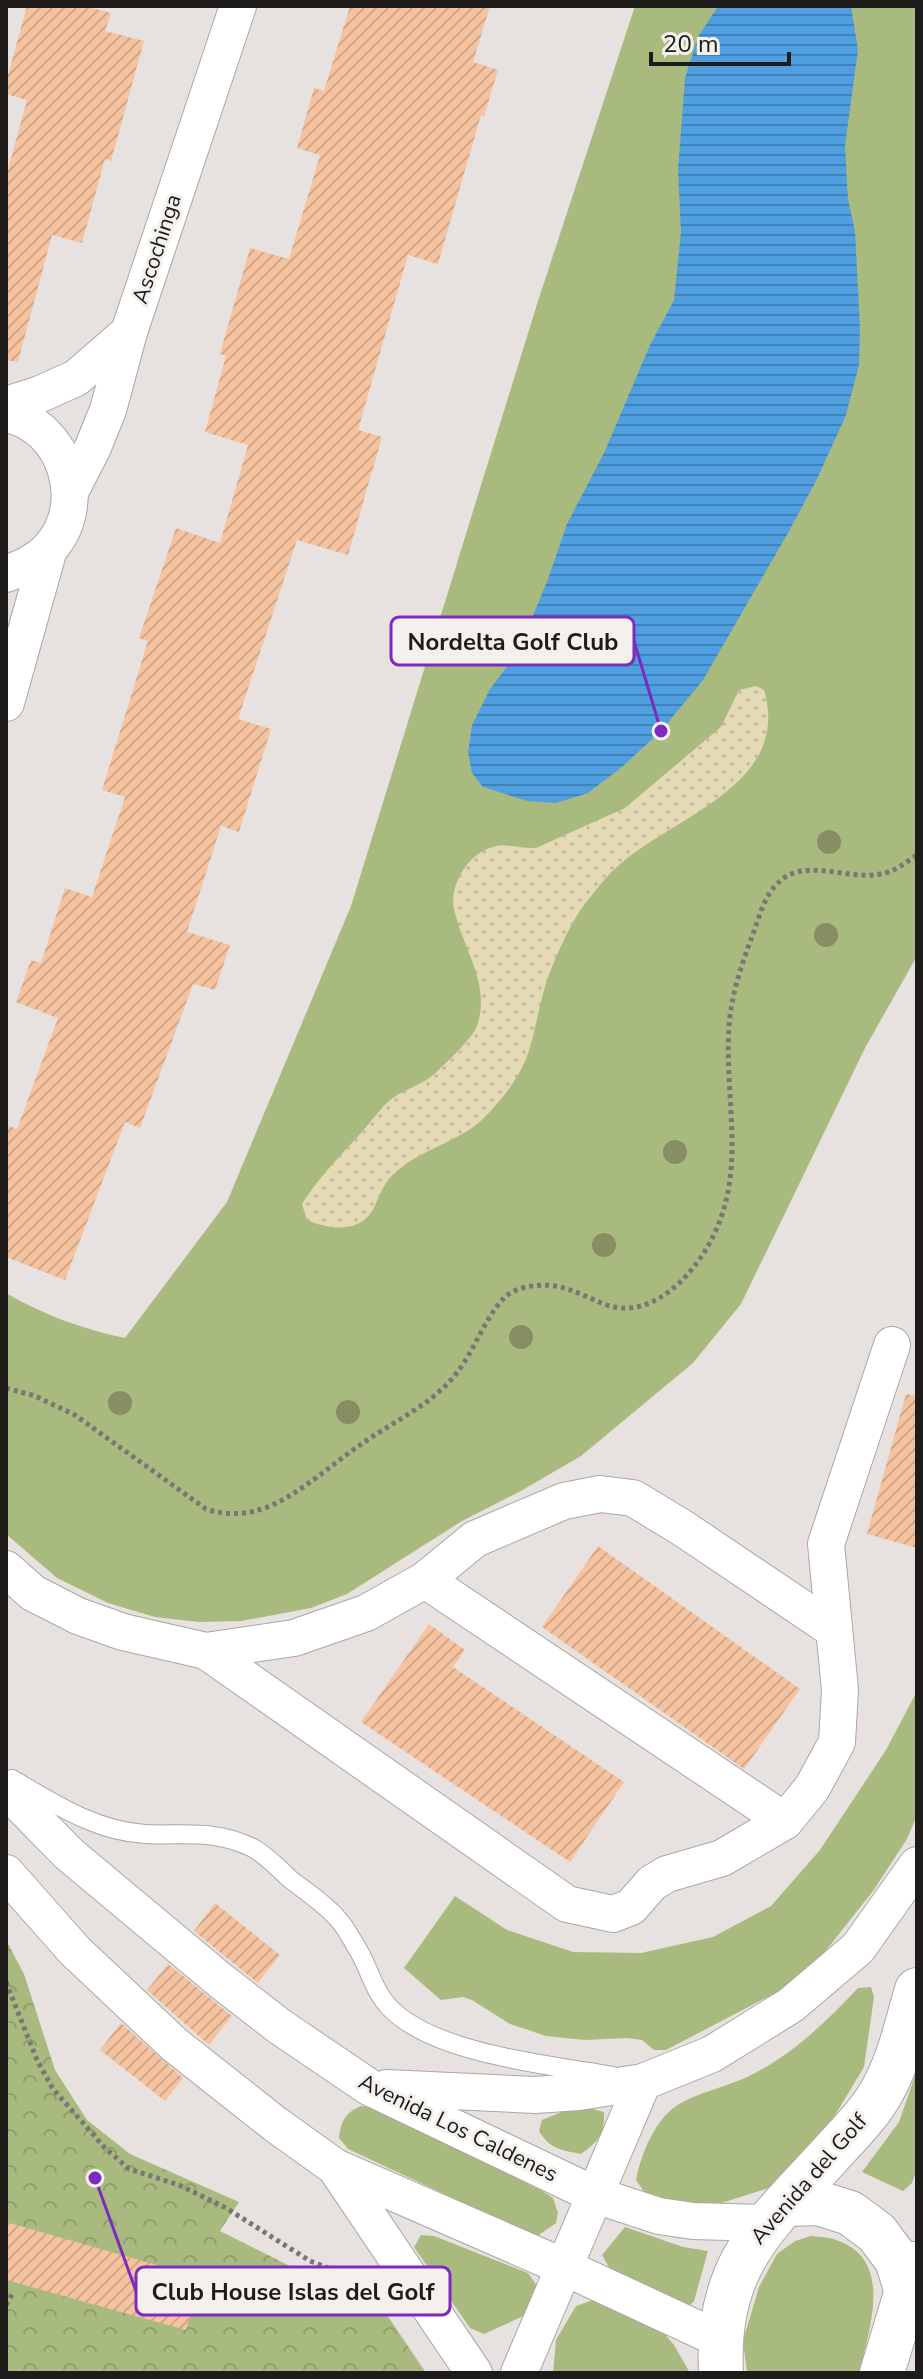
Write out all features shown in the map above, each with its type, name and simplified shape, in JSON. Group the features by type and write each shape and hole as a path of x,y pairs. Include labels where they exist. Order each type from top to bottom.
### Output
{"street":[{"name":"Ascochinga","path":"49,549 65,522 71,490 108,410 129,332 238,6"},
{"path":"6,405 76,378 129,332"},
{"path":"6,414 34,425 53,443 65,465 71,490"},
{"path":"6,574 29,565 49,549"},
{"path":"6,703 49,549"},
{"path":"206,1651 567,1904 613,1914 631,1907 652,1883 667,1874 722,1858 785,1821 812,1788 837,1742 840,1690 826,1544 892,1345"},
{"path":"6,1569 33,1593 78,1616 123,1632 206,1651 294,1638 366,1613 425,1580 475,1539 564,1501 600,1494 633,1498 834,1630"},
{"path":"425,1580 785,1821"},
{"name":"Avenida Los Caldenes","path":"6,1790 69,1854 221,1981 279,2026 369,2087 595,2195 659,2216 693,2221 777,2214"},
{"path":"369,2087 535,2095 643,2082 712,2054 791,2005 858,1948 917,1865"},
{"path":"6,1873 75,1951 175,2045 335,2167 564,2267 720,2356"},
{"name":"Avenida del Golf","path":"720,2356 729,2289 744,2255 859,2123 882,2092 917,1990"},
{"path":"519,2373 643,2082"},
{"path":"335,2167 474,2373"},
{"path":"777,2214 818,2203 850,2213 877,2233 912,2275 882,2373"}],"lane":[{"path":"6,1776 69,1812 105,1827 145,1834 225,1837 254,1849 337,1917 389,2007 408,2022 447,2041 491,2054 643,2082"}],"path":[{"path":"6,1388 35,1396 75,1415 206,1509 225,1515 246,1513 271,1505 306,1483 447,1385 467,1360 506,1296 546,1283 571,1289 610,1306 630,1309 673,1291 704,1252 726,1208 733,1160 729,1028 733,996 759,920 775,886 789,874 808,870 861,876 881,874 896,869 917,855"},
{"path":"6,1982 27,2037 53,2089 105,2148 129,2169 179,2185 226,2208 310,2261 331,2269 368,2275"},
{"path":"6,2305 14,2291"}],"green space":[{"path":"635,6 917,6 917,956 865,1048 741,1304 693,1363 581,1456 462,1521 347,1594 311,1608 242,1621 199,1622 155,1617 108,1603 57,1578 6,1534 6,1293 64,1320 125,1338 227,1202 351,906 538,301"},
{"path":"917,1691 917,1815 907,1839 873,1891 824,1953 781,1990 666,2050 654,2050 642,2040 627,2038 585,2040 546,2036 510,2024 472,2000 463,1997 441,2000 404,1968 455,1896 507,1930 573,1952 641,1953 713,1937 771,1906 820,1850 886,1750"},
{"path":"6,1940 24,1974 55,2070 87,2120 130,2154 239,2202 220,2231 387,2315 426,2373 6,2373"},
{"path":"871,1987 874,1997 864,2067 814,2150 772,2187 709,2207 674,2202 645,2193 636,2180 642,2159 657,2126 672,2109 770,2065 810,2035 858,1988"},
{"path":"917,2070 917,2168 912,2183 903,2191 862,2172 899,2122"},
{"path":"361,2106 377,2109 542,2191 553,2198 558,2213 556,2223 536,2237 348,2149 339,2138 341,2127 345,2118"},
{"path":"571,2108 604,2112 599,2137 581,2154 557,2148 547,2142 539,2131 542,2120"},
{"path":"625,2227 683,2247 708,2251 694,2301 689,2306 611,2271 602,2255"},
{"path":"421,2235 434,2236 528,2273 537,2286 528,2314 484,2334 470,2328 414,2247"},
{"path":"811,2236 833,2239 854,2249 866,2263 872,2279 872,2317 859,2373 747,2373 743,2341 759,2287 777,2254 795,2241"},
{"path":"593,2300 656,2324 674,2345 690,2373 553,2373 556,2340 576,2306"}],"sand":[{"path":"756,686 764,690 768,723 761,751 745,774 723,795 619,865 581,909 550,972 526,1058 498,1102 476,1125 392,1175 372,1211 359,1223 342,1228 307,1220 302,1204 330,1167 385,1105 432,1076 464,1045 477,1026 481,998 479,985 453,903 456,885 464,868 485,850 498,846 536,848 625,808 721,727 739,690"}],"water":[{"path":"718,6 851,6 858,50 845,146 848,199 855,231 859,365 846,415 817,479 703,680 661,731 588,793 556,803 527,801 483,787 472,773 468,752 472,725 490,689 518,652 567,524 605,451 650,345 674,300 681,232 678,170 685,78 698,37"}],"building":[{"path":"27,6 84,6 111,13 105,31 144,41 111,161 105,159 82,243 52,235 18,362 6,360 6,177 27,100 6,94 6,82"},
{"path":"350,6 490,6 473,62 498,70 484,116 481,115 438,264 408,255 358,430 382,437 348,555 297,540 238,719 271,729 239,832 221,826 187,932 230,945 215,990 193,984 140,1128 125,1122 65,1280 6,1257 6,1125 17,1129 58,1018 16,1002 31,960 41,963 65,888 92,897 125,797 102,790 148,641 139,638 176,528 220,543 248,445 205,432 226,356 220,354 250,248 289,259 320,155 297,148 314,88 324,91"},
{"path":"906,1394 917,1396 917,1548 867,1534"},
{"path":"598,1546 800,1689 744,1769 542,1627"},
{"path":"429,1624 465,1650 453,1667 624,1782 570,1862 361,1722"},
{"path":"215,1903 280,1955 258,1983 194,1931"},
{"path":"168,1964 232,2016 209,2045 147,1990"},
{"path":"121,2023 183,2078 165,2101 100,2050"},
{"path":"6,2222 202,2278 186,2330 6,2280"}],"place":[{"name":"Nordelta Golf Club","path":"661,731"},
{"name":"Club House Islas del Golf","path":"95,2178"}]}
